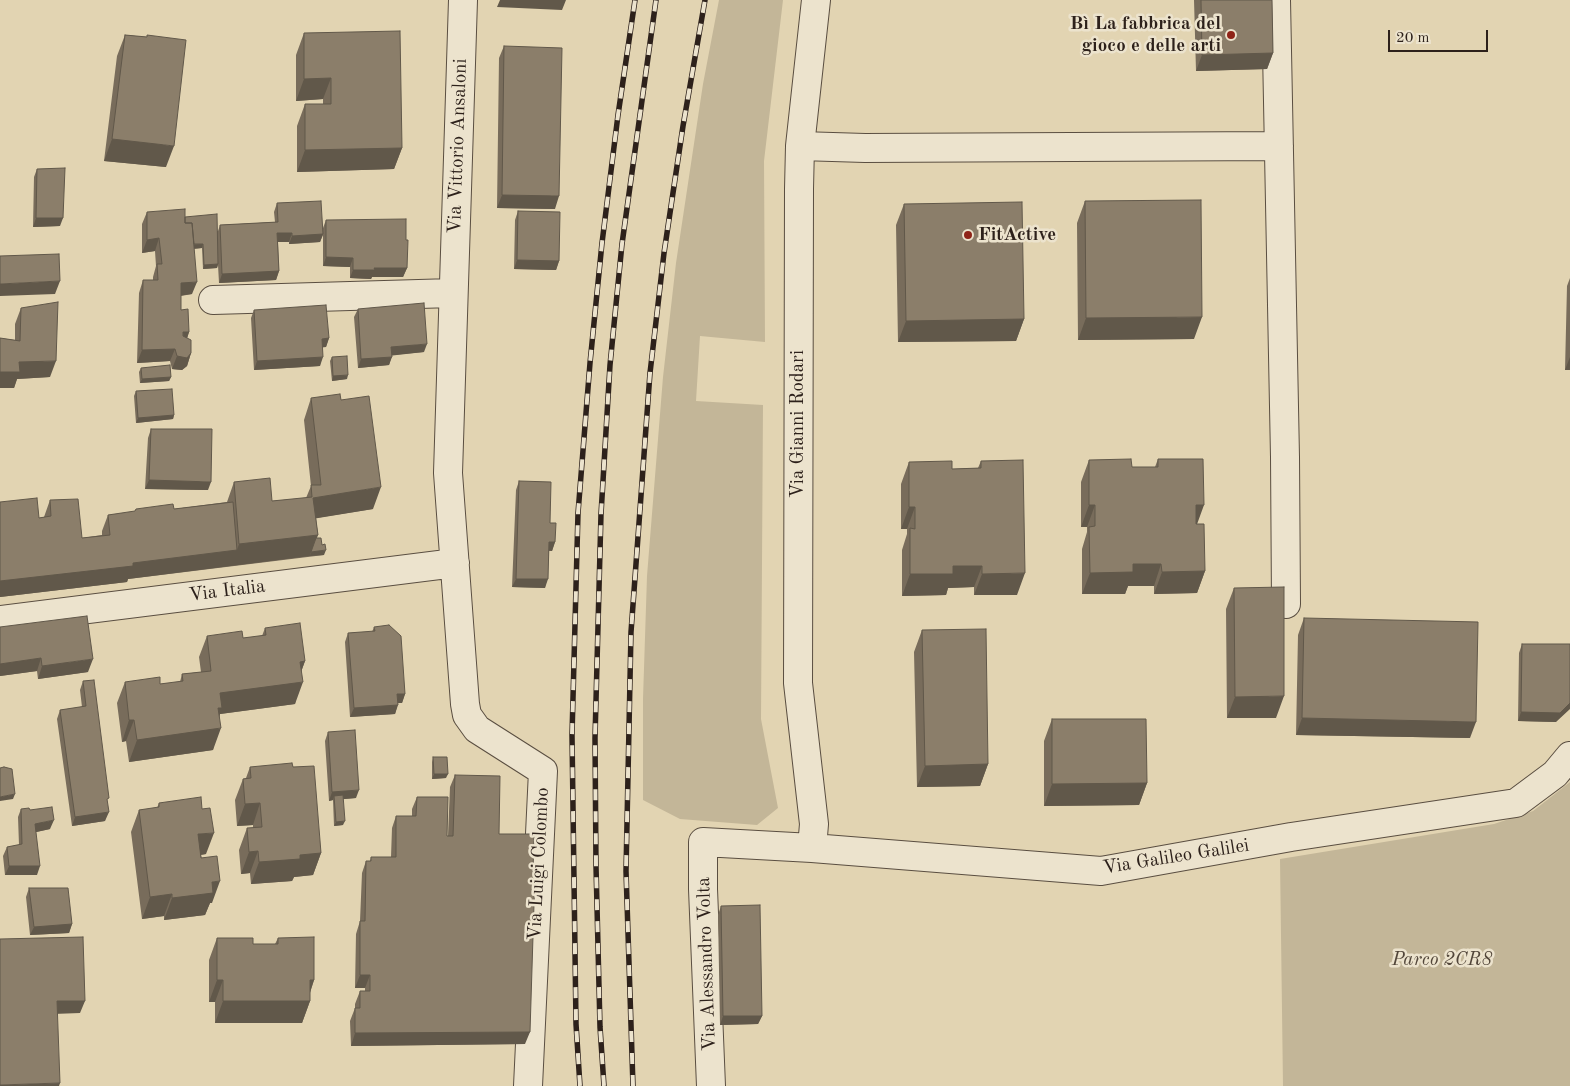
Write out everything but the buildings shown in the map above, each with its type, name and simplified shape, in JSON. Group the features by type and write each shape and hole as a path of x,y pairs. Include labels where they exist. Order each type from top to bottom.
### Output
{"street":[{"name":"Via Vittorio Ansaloni","path":"455,563 448,473 463,0"},
{"name":"Via Gianni Rodari","path":"812,848 814,824 798,683 798,190 800,146 816,0"},
{"path":"1276,0 1286,604"},
{"path":"800,146 865,148 1279,146"},
{"path":"214,300 453,293"},
{"name":"Via Italia","path":"0,620 455,563"},
{"name":"Via Luigi Colombo","path":"455,563 467,715 477,730 543,771 528,1086"},
{"name":"Via Galileo Galilei","path":"703,842 812,848 1101,871 1291,837 1516,803 1555,774 1570,756"},
{"name":"Via Alessandro Volta","path":"703,842 703,889 711,1086"}],"green space":[{"path":"719,0 783,0 764,161 765,342 700,336 696,401 763,405 761,719 778,808 757,825 680,819 643,800 643,699 647,576 663,377 676,263 703,84"},
{"name":"Parco 2CR8","path":"1570,782 1570,1086 1283,1086 1280,859 1494,824 1533,811"}],"railway":[{"path":"580,1086 576,1024 572,735 578,513 602,243 635,0"},
{"path":"604,1086 600,1027 595,738 601,514 610,365 622,244 656,0"},
{"path":"633,1086 626,871 631,632 650,373 664,253 683,126 705,0"}],"place":[{"name":"Bì La fabbrica del gioco e delle arti","path":"1231,35"},
{"name":"FitActive","path":"968,235"}]}
